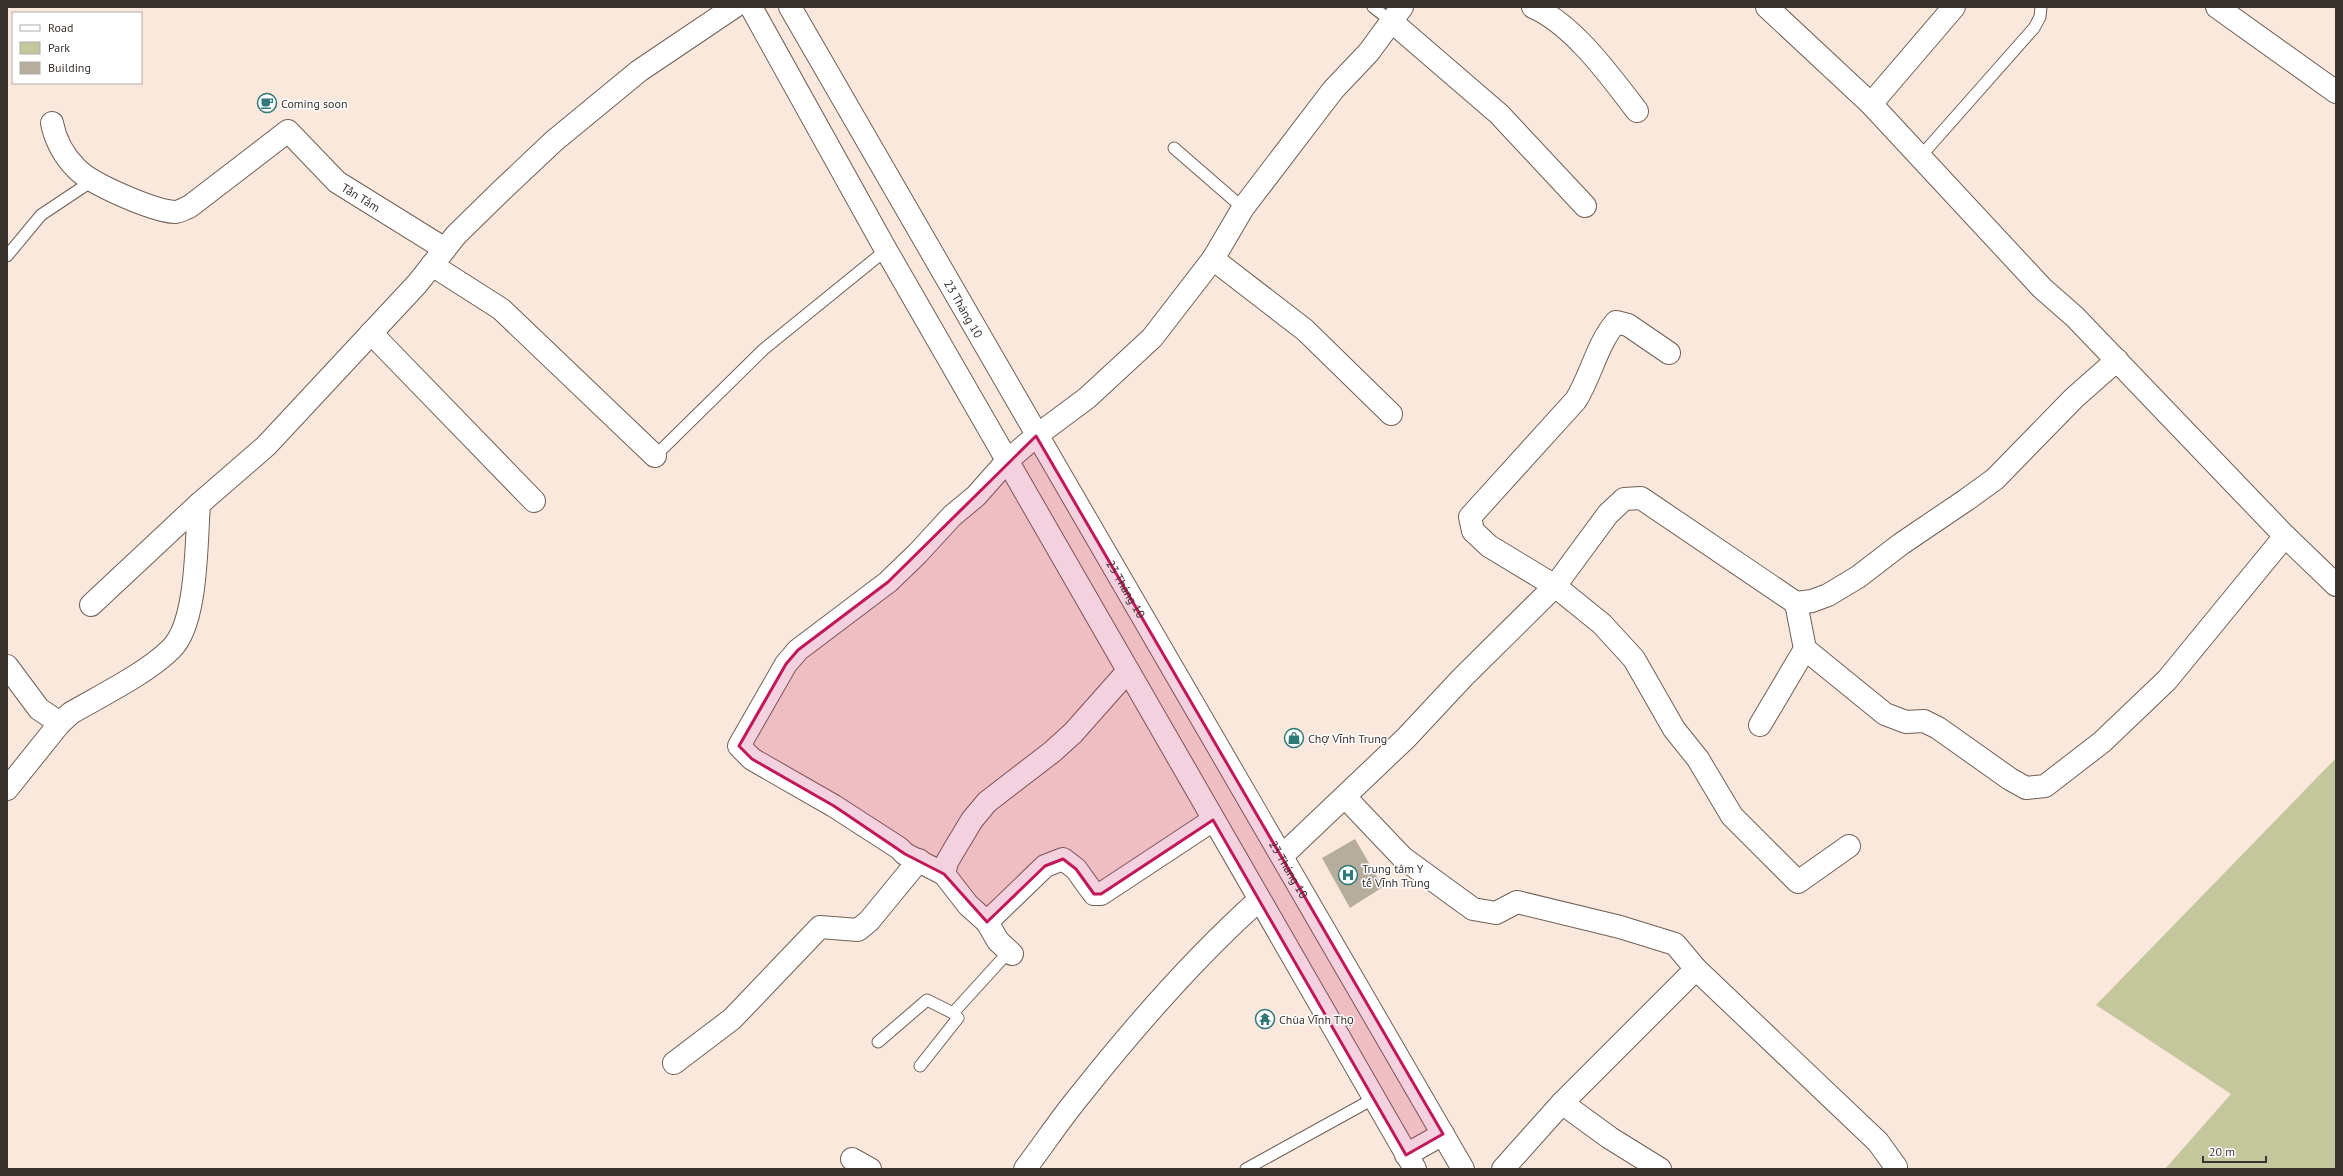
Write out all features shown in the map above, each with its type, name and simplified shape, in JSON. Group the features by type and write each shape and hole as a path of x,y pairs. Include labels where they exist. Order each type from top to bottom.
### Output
{"street":[{"path":"91,605 199,504 266,446 371,333 439,257 456,235 554,141 640,71 734,7"},
{"path":"751,7 886,250 1410,1162 1443,1134"},
{"name":"23 Tháng 10","path":"790,7 1036,436 1282,855 1463,1169"},
{"path":"1533,7 1544,12 1571,34 1638,111"},
{"path":"1767,7 1871,104 2042,288 2075,317 2285,536 2336,586"},
{"path":"1871,104 1954,7"},
{"path":"2217,7 2336,92"},
{"path":"1012,954 998,941 987,922 968,905 944,874 906,854 834,806 752,759 740,746 786,664 798,650 888,582 918,553 952,516 976,496 1007,461 1036,436 1087,398 1152,338 1213,259 1243,208 1333,90 1369,52 1396,14 1499,114 1585,206"},
{"path":"52,123 54,135 66,155 76,168 92,181"},
{"name":"Tấn Tâm","path":"92,181 161,209 177,212 189,207 288,131 337,182 439,257 501,309 655,456"},
{"path":"1213,259 1304,330 1391,414"},
{"path":"1669,353 1628,325 1616,322 1608,331 1586,383 1576,400 1470,517 1473,531 1489,546 1555,586 1602,624 1634,659 1674,729 1698,759 1732,816 1798,882 1849,846"},
{"path":"371,333 534,501"},
{"path":"1282,855 1406,738 1463,677 1555,586 1608,514 1624,499 1641,498 1796,603 1812,601 1828,595 1858,577 1901,544 1995,479 2074,398 2116,360"},
{"path":"7,789 60,723 71,713 154,663 176,643 182,632 194,588 199,504"},
{"path":"1796,603 1805,649 1885,714 1906,722 1924,721 1938,728 2010,779 2026,788 2045,786 2102,742 2167,680 2285,536"},
{"path":"1760,725 1805,649"},
{"path":"7,666 39,709 60,723"},
{"path":"944,874 954,850 972,820 987,802 1052,752 1073,732 1128,671"},
{"path":"1345,797 1403,858 1473,909 1496,913 1517,902 1620,927 1675,944 1696,969 1878,1142 1898,1168"},
{"path":"987,922 1046,866 1063,859 1076,869 1094,894 1101,894 1213,820"},
{"path":"674,1063 732,1019 820,927 858,930 869,921 919,860"},
{"path":"1024,1169 1081,1093 1136,1029 1232,924 1259,900"},
{"path":"1503,1169 1562,1103 1696,969"},
{"path":"1562,1103 1610,1138 1660,1169"}],"lane":[{"path":"1373,7 1396,14"},
{"path":"1920,157 2034,28 2040,17 2041,7"},
{"path":"1174,148 1243,208"},
{"path":"7,256 41,215 92,181"},
{"path":"655,456 764,349 886,250"},
{"path":"953,1012 1003,958 1012,954"},
{"path":"878,1042 927,1000 953,1012 958,1018 920,1066"},
{"path":"1246,1169 1373,1099"}],"highlighted area":[{"path":"1036,436 1443,1134 1406,1155 1213,820 1101,894 1094,894 1076,869 1063,859 1045,866 987,922 944,874 905,854 834,806 752,759 739,746 786,664 798,650 888,582"}],"green space":[{"path":"2336,758 2336,1169 2165,1169 2231,1094 2096,1005"}],"building":[{"name":"Trung tâm Y tế Vĩnh Trung","path":"1355,839 1383,887 1350,908 1322,858"}],"place":[{"name":"Coming soon","path":"267,103"},
{"name":"Chợ Vĩnh Trung","path":"1294,738"},
{"name":"Trung tâm Y tế Vĩnh Trung","path":"1348,875"},
{"name":"Chùa Vĩnh Thọ","path":"1265,1019"}]}
